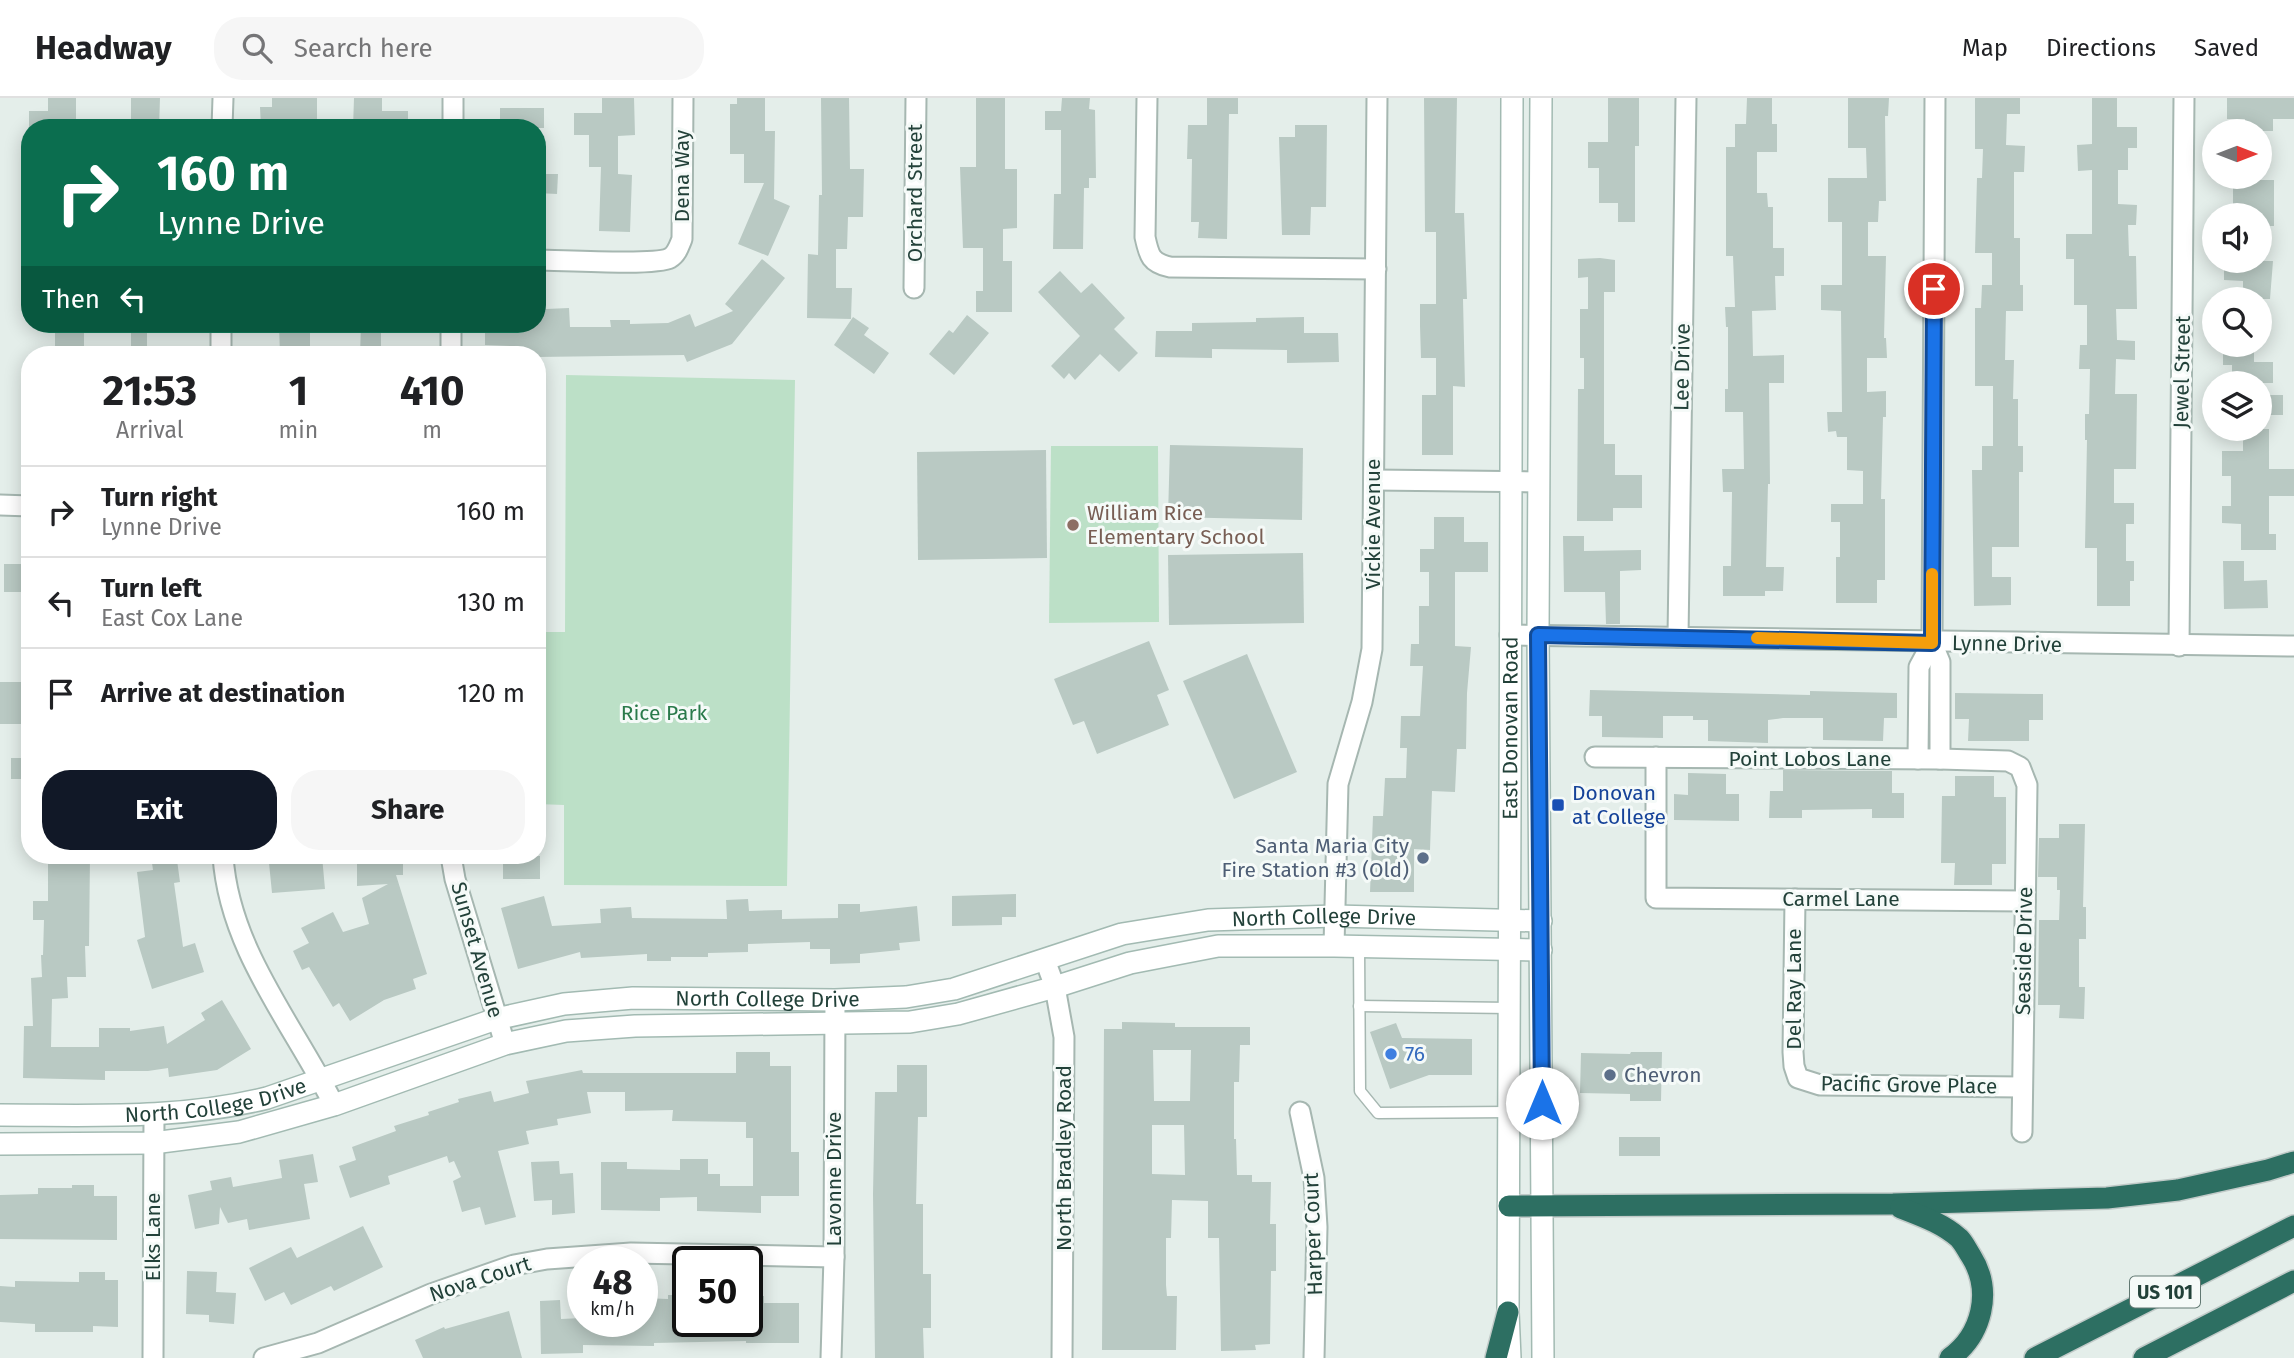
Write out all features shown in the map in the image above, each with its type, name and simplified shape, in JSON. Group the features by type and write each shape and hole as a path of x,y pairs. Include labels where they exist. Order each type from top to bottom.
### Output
{"highway":[{"path":"1509,1206 1893,1204 2107,1198 2178,1190 2268,1170 2294,1161"},
{"path":"1893,1204 1938,1223 1961,1240 1976,1265 1983,1290 1980,1318 1965,1347 1950,1358"},
{"name":"US 101","path":"2035,1358 2294,1226"},
{"name":"US 101","path":"2144,1358 2294,1281"},
{"path":"1496,1358 1508,1312"}],"street":[{"path":"222,119 223,98"},
{"path":"453,98 453,119"},
{"name":"Dena Way","path":"546,260 644,261 669,259 676,253 682,239 682,98"},
{"name":"Orchard Street","path":"914,288 916,98"},
{"path":"1147,98 1145,237 1148,253 1158,264 1171,267 1376,269"},
{"name":"Vickie Avenue","path":"1334,946 1338,784 1362,702 1372,649 1377,98"},
{"name":"East Donovan Road","path":"1510,1358 1509,482 1512,98"},
{"name":"East Donovan Road","path":"1541,98 1538,635 1543,1358"},
{"name":"Lee Drive","path":"1678,637 1686,98"},
{"path":"1935,98 1932,643 1940,662 1940,759"},
{"name":"Jewel Street","path":"2179,646 2184,98"},
{"path":"1374,480 1538,482"},
{"path":"0,505 21,506"},
{"name":"Lynne Drive","path":"1510,635 2294,646"},
{"path":"1918,759 1919,667 1932,643"},
{"name":"Point Lobos Lane","path":"1595,757 2008,761 2021,770"},
{"name":"Carmel Lane","path":"1656,757 1656,898 2025,901"},
{"name":"Seaside Drive","path":"2021,770 2026,785 2022,1132"},
{"path":"225,864 235,918 254,964 334,1105"},
{"name":"Sunset Avenue","path":"453,864 455,879 505,1044"},
{"name":"Del Ray Lane","path":"1795,899 1793,1052 1798,1078"},
{"name":"North College Drive","path":"0,1115 154,1116 234,1107 321,1080 496,1019 564,1004 633,999 835,1000 906,997 954,989 1122,934 1208,920 1335,916 1541,921"},
{"name":"North College Drive","path":"0,1144 153,1143 239,1132 334,1105 505,1044 566,1031 635,1026 910,1022 958,1014 1130,963 1218,946 1541,950"},
{"name":"North Bradley Road","path":"1045,960 1055,987 1064,1037 1062,1358"},
{"name":"Lavonne Drive","path":"831,1358 835,1000"},
{"name":"Pacific Grove Place","path":"1798,1078 1820,1085 2022,1087"},
{"name":"Harper Court","path":"1300,1112 1314,1178 1317,1227 1314,1358"},
{"name":"Elks Lane","path":"153,1358 154,1116"},
{"name":"Nova Court","path":"264,1358 322,1350 431,1294 514,1265 547,1259 631,1253 834,1257"}],"lane":[{"path":"1359,946 1360,1091 1378,1113 1510,1112"},
{"path":"1359,1006 1510,1008"}],"green space":[{"name":"Rice Park","path":"566,375 795,380 787,886 564,885 564,805 546,804 546,632 565,632"},
{"path":"1051,446 1158,446 1159,622 1049,623"}],"building":[{"path":"48,98 76,98 76,119 29,119 29,111 48,111"},
{"path":"131,98 160,98 159,119 131,119"},
{"path":"272,98 317,98 317,119 261,119 260,107 272,107"},
{"path":"354,98 382,98 382,111 408,111 408,119 353,119"},
{"path":"602,98 634,98 635,135 618,136 618,174 632,175 630,232 599,231 601,167 589,167 589,135 574,135 574,113 602,113"},
{"path":"737,98 765,98 765,131 775,131 774,199 790,206 768,256 738,244 764,183 744,183 744,154 730,154 730,104 737,104"},
{"path":"821,98 849,98 850,169 864,169 863,217 848,217 847,249 836,249 836,288 852,288 851,319 807,318 808,254 818,255 819,195 822,195"},
{"path":"976,98 1005,98 1005,169 1017,169 1017,228 1003,229 1003,261 1012,261 1012,312 976,312 976,291 983,291 983,248 963,248 960,167 976,167"},
{"path":"1062,98 1090,98 1089,109 1095,110 1096,178 1089,178 1089,188 1084,188 1083,249 1053,249 1054,194 1061,194 1061,130 1045,130 1045,111 1061,111"},
{"path":"1207,98 1238,98 1238,114 1229,114 1227,239 1198,238 1199,222 1191,222 1192,159 1187,159 1188,125 1207,125"},
{"path":"1424,98 1457,98 1455,213 1464,213 1467,299 1463,299 1465,387 1453,386 1453,455 1422,455 1422,395 1436,395 1436,358 1421,358 1420,304 1436,304 1436,232 1425,232"},
{"path":"1608,98 1639,98 1639,146 1635,146 1635,222 1618,222 1618,203 1599,203 1599,168 1588,168 1588,142 1608,142"},
{"path":"1747,98 1772,98 1772,124 1777,124 1777,152 1757,152 1757,193 1767,193 1768,207 1773,207 1773,248 1784,248 1784,276 1775,276 1776,310 1752,311 1753,356 1784,355 1784,383 1769,383 1770,484 1766,567 1784,567 1783,591 1765,591 1765,596 1723,596 1723,566 1731,566 1732,492 1723,492 1722,469 1744,469 1743,412 1725,412 1725,389 1728,389 1728,327 1725,307 1735,307 1733,256 1726,256 1726,147 1735,147 1735,124 1746,124"},
{"path":"1848,98 1889,98 1888,116 1885,116 1886,201 1879,201 1878,222 1868,222 1868,256 1886,256 1884,338 1887,358 1867,358 1867,392 1886,391 1881,499 1885,499 1885,580 1877,580 1877,603 1836,603 1836,557 1840,557 1840,522 1831,522 1831,504 1863,504 1863,471 1847,470 1847,437 1837,437 1836,431 1828,432 1827,412 1842,412 1841,311 1821,310 1821,285 1842,285 1842,222 1828,222 1828,178 1867,178 1866,148 1848,148"},
{"path":"1975,98 2020,98 2020,114 2007,114 2006,145 2025,146 2024,172 2014,172 2014,238 2020,238 2023,311 2006,311 2005,360 2014,360 2013,399 2018,399 2018,446 2023,446 2023,472 2019,472 2019,547 1992,547 1992,577 2011,577 2011,605 1974,606 1972,470 1982,470 1982,446 1993,446 1993,386 1975,386 1975,308 1981,308 1982,285 1992,285 1992,253 1975,253 1977,178 1982,178 1983,149 1975,149"},
{"path":"2092,98 2117,98 2117,127 2137,127 2137,148 2128,148 2128,170 2118,170 2118,204 2137,205 2136,225 2128,225 2129,256 2136,256 2137,309 2116,309 2117,340 2135,341 2135,360 2116,359 2115,394 2137,394 2136,469 2114,469 2114,503 2134,503 2134,524 2126,524 2126,561 2134,561 2134,581 2130,581 2130,606 2097,606 2097,548 2085,548 2085,414 2089,414 2090,369 2079,369 2080,345 2087,345 2087,305 2074,305 2074,259 2066,259 2066,234 2092,234 2092,170 2078,171 2077,145 2092,144"},
{"path":"2227,98 2294,98 2294,119 2273,119 2273,131 2272,119 2227,119"},
{"path":"500,108 544,108 544,119 500,119"},
{"path":"1295,125 1327,125 1326,207 1311,207 1310,235 1282,235 1279,137 1295,137"},
{"path":"546,174 558,174 557,194 546,193"},
{"path":"2274,180 2274,226 2272,203 2233,203 2233,189 2272,189"},
{"path":"762,259 785,278 732,344 687,362 684,355 546,357 546,346 485,345 485,333 546,333 546,309 569,308 570,327 611,327 610,320 630,320 630,324 668,323 690,314 695,327 733,311 725,304"},
{"path":"1578,259 1615,260 1615,292 1604,292 1604,444 1615,444 1615,475 1642,475 1642,508 1613,508 1613,521 1577,521 1578,389 1584,389 1584,358 1580,358 1580,309 1588,309 1588,277 1578,278"},
{"path":"2273,261 2271,287 2243,287 2243,281 2224,280 2224,273 2272,273"},
{"path":"1060,271 1081,293 1092,283 1125,318 1114,329 1138,353 1119,372 1100,354 1075,380 1069,373 1064,379 1051,366 1080,336 1038,292"},
{"path":"967,315 989,333 954,375 929,354 949,330 953,333"},
{"path":"853,317 869,328 864,335 889,353 874,374 834,345"},
{"path":"1304,317 1304,333 1338,333 1339,362 1287,363 1287,350 1212,349 1212,358 1155,357 1156,331 1192,331 1192,323 1256,322 1256,318"},
{"path":"55,333 84,333 84,346 55,346"},
{"path":"131,333 147,333 147,346 131,346"},
{"path":"279,333 310,333 310,346 280,346"},
{"path":"361,333 381,333 381,346 360,346"},
{"path":"2223,357 2254,357 2254,362 2273,362 2273,383 2272,371 2232,371 2232,365 2223,365"},
{"path":"2272,395 2283,395 2283,415 2272,415"},
{"path":"2243,441 2269,441 2269,469 2294,469 2294,496 2269,496 2269,534 2276,534 2276,550 2241,550 2241,524 2222,523 2222,506 2231,506 2231,476 2222,476 2222,451 2243,451"},
{"path":"1170,445 1303,448 1302,520 1168,517"},
{"path":"1046,450 1047,558 918,560 917,452"},
{"path":"1434,517 1464,517 1464,542 1488,542 1488,572 1455,572 1455,646 1471,647 1466,749 1457,749 1455,792 1432,791 1430,850 1414,849 1414,892 1370,892 1373,816 1383,816 1385,778 1406,778 1407,748 1400,748 1401,716 1420,716 1423,666 1410,666 1411,644 1419,644 1419,606 1429,606 1429,572 1420,572 1420,549 1434,549"},
{"path":"1563,536 1584,536 1584,551 1641,550 1641,570 1620,571 1620,624 1606,624 1605,592 1564,592"},
{"path":"1303,553 1304,623 1169,625 1168,555"},
{"path":"2223,561 2244,561 2244,581 2267,580 2268,608 2224,609"},
{"path":"4,564 21,564 21,592 4,592"},
{"path":"1149,641 1169,690 1157,695 1169,725 1097,754 1084,721 1073,725 1054,679"},
{"path":"1247,654 1297,772 1234,799 1183,681"},
{"path":"0,682 21,682 21,724 0,724"},
{"path":"1590,690 1810,695 1810,691 1897,693 1897,718 1884,718 1883,741 1823,740 1823,718 1783,718 1768,720 1768,743 1708,741 1708,720 1693,720 1693,716 1663,716 1663,738 1602,737 1602,716 1589,716"},
{"path":"1955,693 2043,694 2043,720 2029,720 2029,741 1968,741 1969,719 1955,719"},
{"path":"11,758 21,758 21,779 11,779"},
{"path":"1783,770 1892,771 1892,793 1904,793 1904,818 1872,818 1872,809 1802,810 1802,818 1769,818 1770,791 1783,791"},
{"path":"1688,773 1726,774 1726,794 1739,794 1739,821 1674,820 1674,794 1688,795"},
{"path":"1955,776 1994,776 1994,797 2006,797 2006,864 1992,864 1992,885 1954,885 1955,863 1941,863 1942,796 1955,796"},
{"path":"2059,824 2085,824 2083,907 2086,907 2086,939 2079,939 2079,987 2085,987 2084,1019 2059,1018 2060,1005 2038,1005 2039,920 2059,920 2060,890 2057,890 2057,877 2038,877 2039,838 2059,838"},
{"path":"48,864 90,864 86,977 67,977 68,998 52,999 51,1047 99,1047 99,1028 130,1028 130,1031 164,1026 167,1044 205,1020 201,1013 222,1000 251,1049 217,1070 169,1077 168,1068 105,1071 105,1080 23,1078 24,1026 33,1026 31,978 42,977 44,920 33,920 33,901 48,901"},
{"path":"152,864 178,864 180,882 174,883 183,947 195,943 204,972 152,989 137,940 145,937 137,872 153,870"},
{"path":"269,864 323,864 325,889 272,893"},
{"path":"357,864 403,864 403,875 396,875 427,974 413,979 416,989 384,1000 350,1021 339,1003 333,1007 309,967 302,970 293,951 309,943 301,928 333,912 343,932 369,924 362,898 388,884 357,886"},
{"path":"503,864 540,864 540,879 503,879"},
{"path":"1016,894 1016,917 1002,917 1002,925 952,926 952,896"},
{"path":"544,896 552,926 601,923 600,909 631,907 632,918 727,919 726,900 748,899 749,911 782,910 782,919 838,918 838,904 860,904 860,912 917,906 920,941 899,943 900,950 860,954 860,963 830,964 830,949 810,949 810,942 748,944 748,952 708,953 708,957 671,957 671,961 647,961 647,954 581,958 580,952 518,969 501,908"},
{"path":"1122,1022 1175,1023 1175,1027 1250,1027 1250,1045 1240,1045 1239,1082 1234,1082 1234,1139 1237,1175 1252,1175 1252,1182 1271,1182 1270,1224 1276,1224 1276,1271 1271,1271 1270,1344 1255,1345 1256,1350 1221,1351 1219,1238 1208,1238 1208,1201 1172,1200 1171,1238 1166,1238 1166,1285 1167,1296 1177,1296 1176,1350 1102,1350 1104,1029 1122,1029","holes":["1153,1050 1191,1050 1190,1101 1154,1101","1152,1125 1184,1125 1185,1175 1152,1174"]},
{"path":"1396,1023 1402,1038 1472,1039 1472,1075 1429,1075 1390,1089 1370,1032"},
{"path":"736,1052 770,1052 770,1066 791,1066 791,1152 799,1152 799,1196 761,1196 761,1213 697,1211 697,1197 660,1198 660,1211 601,1210 601,1162 627,1162 627,1169 680,1170 680,1159 708,1159 708,1174 720,1174 720,1186 753,1186 753,1138 746,1138 746,1122 672,1121 673,1110 625,1111 625,1092 587,1092 591,1113 557,1119 558,1125 526,1131 529,1144 498,1151 516,1217 485,1225 480,1207 462,1212 453,1181 461,1177 454,1161 449,1163 447,1156 388,1176 390,1184 350,1198 339,1166 356,1160 352,1147 396,1131 394,1126 429,1115 428,1112 459,1102 458,1099 491,1091 494,1102 529,1093 526,1081 582,1070 583,1073 736,1073"},
{"path":"1662,1052 1661,1101 1630,1101 1630,1094 1580,1093 1581,1053"},
{"path":"897,1065 927,1065 927,1117 918,1117 916,1204 923,1204 923,1274 931,1274 931,1328 923,1328 924,1358 875,1358 875,1092 897,1092"},
{"path":"1619,1137 1660,1137 1660,1156 1619,1156"},
{"path":"313,1154 318,1182 304,1184 310,1219 249,1230 247,1219 228,1223 220,1207 219,1224 195,1229 188,1195 212,1190 210,1181 231,1177 233,1187 282,1178 279,1160"},
{"path":"559,1161 560,1174 573,1173 575,1213 552,1215 552,1200 534,1201 531,1162"},
{"path":"72,1185 94,1185 94,1196 117,1196 117,1240 0,1239 0,1195 38,1194 38,1188 72,1188"},
{"path":"363,1226 383,1267 334,1291 331,1286 291,1305 284,1292 265,1301 249,1268 291,1247 297,1258"},
{"path":"187,1271 217,1272 216,1292 236,1293 234,1324 209,1322 209,1315 186,1314"},
{"path":"79,1272 105,1272 105,1280 118,1280 118,1327 93,1326 93,1332 35,1332 35,1324 0,1322 0,1286 15,1287 15,1281 79,1282"},
{"path":"668,1295 672,1295 672,1337 763,1337 763,1296 764,1303 799,1303 799,1343 746,1341 654,1343 654,1346 583,1345 583,1353 541,1354 540,1301 560,1300 561,1319 567,1319 567,1337 658,1337 658,1299 668,1299"},
{"path":"509,1311 522,1358 423,1358 415,1340 444,1327 445,1329"}],"slow traffic":[{"path":"1757,638 1932,643 1932,574"}],"place":[{"name":"William Rice Elementary School","path":"1073,525"},
{"name":"Donovan at College","path":"1558,805"},
{"name":"Santa Maria City Fire Station #3 (Old)","path":"1423,858"},
{"name":"76","path":"1391,1054"},
{"name":"Chevron","path":"1610,1075"}],"route":[{"path":"1542,1103 1538,635 1932,643 1934,289"}]}
